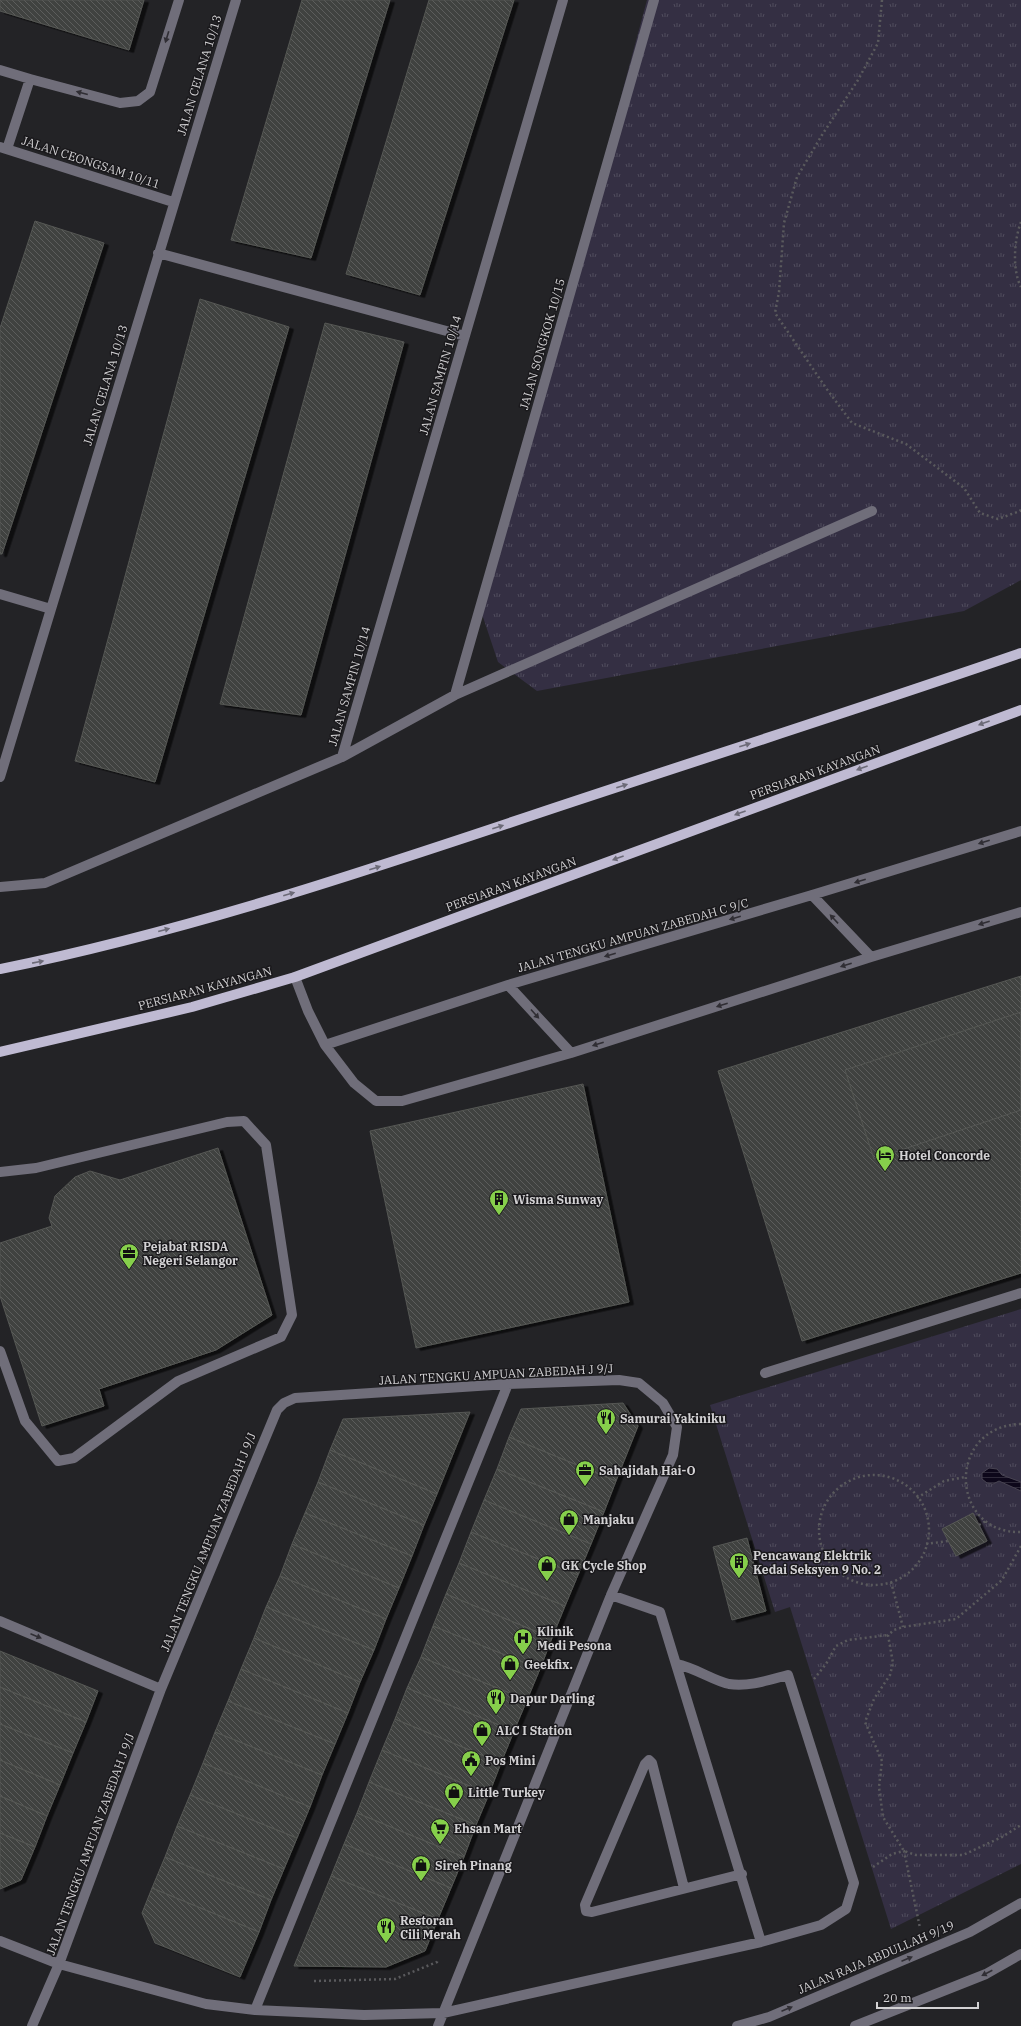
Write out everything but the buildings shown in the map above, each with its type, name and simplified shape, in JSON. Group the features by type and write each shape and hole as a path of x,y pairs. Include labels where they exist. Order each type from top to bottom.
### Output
{"main road":[{"path":"1007,658 1021,648"},
{"path":"0,969 55,958 180,926 338,880 1021,653"},
{"name":"PERSIARAN KAYANGAN","path":"0,1052 192,1007 295,977 1021,710"}],"street":[{"path":"0,70 30,80 120,103 138,101 150,92 179,0"},
{"name":"JALAN CELANA 10/13","path":"0,777 173,202 236,0"},
{"name":"JALAN SAMPIN 10/14","path":"342,757 562,0"},
{"name":"JALAN SONGKOK 10/15","path":"455,695 654,0"},
{"path":"4,148 30,80"},
{"name":"JALAN CEONGSAM 10/11","path":"4,148 173,202"},
{"path":"158,253 465,336"},
{"path":"0,887 44,883 342,757 455,695 872,511"},
{"path":"0,594 51,609"},
{"name":"JALAN TENGKU AMPUAN ZABEDAH C 9/C","path":"325,1045 508,985 812,895 1021,831"},
{"path":"812,895 871,958"},
{"path":"295,977 308,1011 325,1045 354,1083 376,1101 402,1101 570,1053 1021,912"},
{"path":"508,985 570,1053"},
{"path":"0,1172 36,1168 227,1122 244,1122 266,1145 292,1315 281,1337 178,1381 74,1458 58,1461 25,1421 0,1351"},
{"path":"764,1373 1021,1293"},
{"name":"JALAN TENGKU AMPUAN ZABEDAH J 9/J","path":"32,2026 59,1964 161,1689 277,1410 284,1403 295,1398 508,1384 619,1380 640,1383 663,1403 677,1427 673,1455 611,1595"},
{"path":"255,2010 508,1384"},
{"path":"438,2026 611,1595 660,1612 742,1874 761,1942"},
{"path":"0,1621 161,1689"},
{"path":"0,1941 59,1964 206,2004 255,2010 364,2015 443,2013 761,1942 821,1925 833,1918 846,1909 854,1883 788,1675 752,1684 729,1684 690,1667 676,1664"},
{"path":"684,1888 652,1763 649,1760 645,1764 585,1905 586,1911 592,1912 742,1874"},
{"name":"JALAN RAJA ABDULLAH 9/19","path":"737,2026 770,2021 970,1932 1021,1903"},
{"path":"856,2026 986,1974 1021,1954"}],"path":[{"path":"882,0 878,43 858,80 797,177 784,223 779,292 775,313 826,388 852,423 906,444 964,488 980,512 998,519 1020,512 1021,509"},
{"path":"1021,222 1017,234 1016,278 1021,287"},
{"path":"1021,1424 1009,1425 992,1430 979,1442 969,1456 965,1477 966,1490 972,1506 986,1521 998,1528 1021,1532"},
{"path":"876,1475 893,1479 908,1487 918,1498 927,1516 928,1534 925,1550 915,1566 900,1578 882,1585 863,1585 845,1578 831,1566 822,1549 818,1531 821,1512 830,1497 842,1485 859,1477 876,1475"},
{"path":"918,1498 944,1481 965,1477"},
{"path":"979,1525 986,1521"},
{"path":"926,1544 948,1541"},
{"path":"797,1702 826,1664 836,1646 848,1640 888,1635 894,1630 903,1627 956,1619 1002,1580 1021,1546"},
{"path":"891,1582 903,1627"},
{"path":"888,1635 894,1663 890,1675 874,1699 865,1722 882,1761 879,1787 883,1817 904,1851 925,1952"},
{"path":"854,1883 892,1854 904,1851 916,1855 963,1855 1002,1837 1021,1825"},
{"path":"314,1981 395,1980 437,1962 440,1955"}],"green space":[{"path":"647,0 1021,0 1021,580 964,611 537,691 498,662 482,614"},
{"path":"1021,1309 1021,1864 891,1929 790,1607 775,1612 710,1405"}],"shaded area":[{"path":"989,1468 997,1469 1002,1475 1021,1482 1021,1491 999,1481 993,1484 987,1483 982,1479 982,1473"}],"place":[{"name":"Hotel Concorde","path":"885,1172"},
{"name":"Wisma Sunway","path":"499,1216"},
{"name":"Pejabat RISDA Negeri Selangor","path":"129,1270"},
{"name":"Samurai Yakiniku","path":"606,1435"},
{"name":"Sahajidah Hai-O","path":"585,1487"},
{"name":"Manjaku","path":"569,1536"},
{"name":"Pencawang Elektrik Kedai Seksyen 9 No. 2","path":"739,1579"},
{"name":"GK Cycle Shop","path":"547,1582"},
{"name":"Klinik Medi Pesona","path":"523,1655"},
{"name":"Geekfix.","path":"510,1681"},
{"name":"Dapur Darling","path":"496,1715"},
{"name":"ALC I Station","path":"482,1747"},
{"name":"Pos Mini","path":"471,1777"},
{"name":"Little Turkey","path":"454,1809"},
{"name":"Ehsan Mart","path":"440,1845"},
{"name":"Sireh Pinang","path":"421,1882"},
{"name":"Restoran Cili Merah","path":"386,1944"}]}
